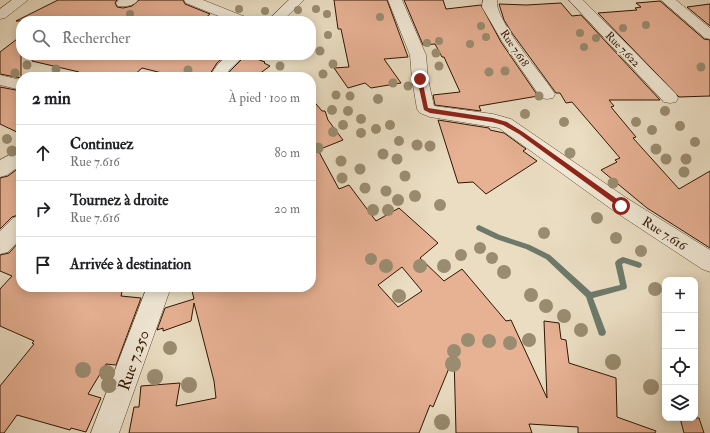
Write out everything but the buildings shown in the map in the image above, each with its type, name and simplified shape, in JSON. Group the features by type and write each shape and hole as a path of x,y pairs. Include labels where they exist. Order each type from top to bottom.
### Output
{"street":[{"path":"0,15 21,0"},
{"path":"191,0 231,16"},
{"path":"279,16 297,0"},
{"name":"Rue 7.616","path":"395,0 418,54 420,79 426,108 430,111 505,123 621,206 710,262"},
{"name":"Rue 7.618","path":"490,0 489,7 509,41 547,94"},
{"name":"Rue 7.622","path":"576,0 670,98"},
{"path":"668,0 710,35"},
{"path":"220,72 223,67 231,60"},
{"path":"0,80 16,84"},
{"path":"0,170 16,159"},
{"path":"0,245 16,229"},
{"name":"Rue 7.250","path":"106,433 156,292"}],"waterway":[{"path":"479,228 498,237 528,247 548,257 589,296"},
{"path":"589,296 624,287 618,263 623,260 639,265"},
{"path":"589,296 602,332"}],"route":[{"path":"420,79 426,108 430,111 505,123 621,206"}]}
